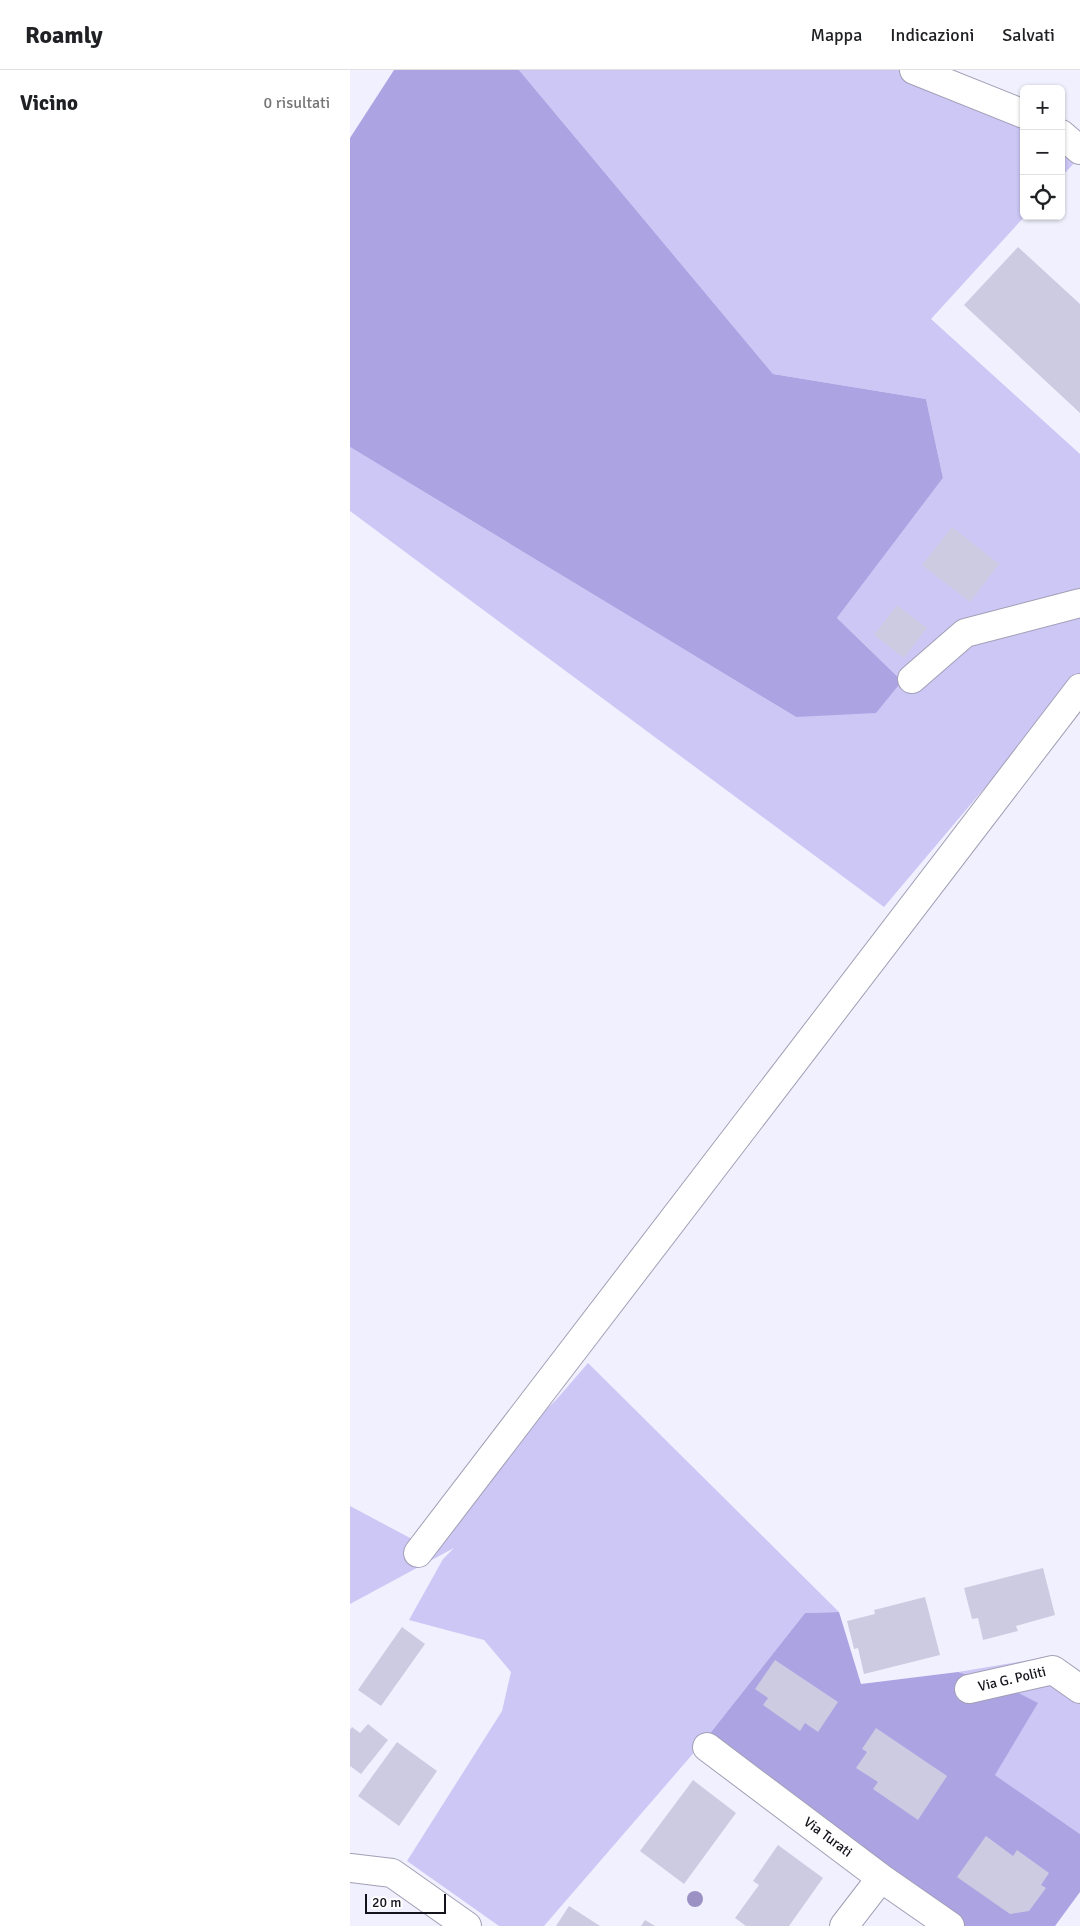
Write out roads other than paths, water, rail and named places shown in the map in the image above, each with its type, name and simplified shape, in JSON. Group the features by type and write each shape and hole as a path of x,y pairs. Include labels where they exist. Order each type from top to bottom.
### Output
{"street":[{"path":"914,70 1020,112"},
{"path":"1065,137 1080,150"},
{"path":"912,679 965,633 1080,603"},
{"path":"418,1553 1080,688"},
{"name":"Via G. Politi","path":"969,1689 1053,1670 1080,1689"},
{"name":"Via Turati","path":"707,1747 881,1878 950,1926"},
{"path":"350,1868 392,1873 467,1926"},
{"path":"844,1926 881,1878"}]}
